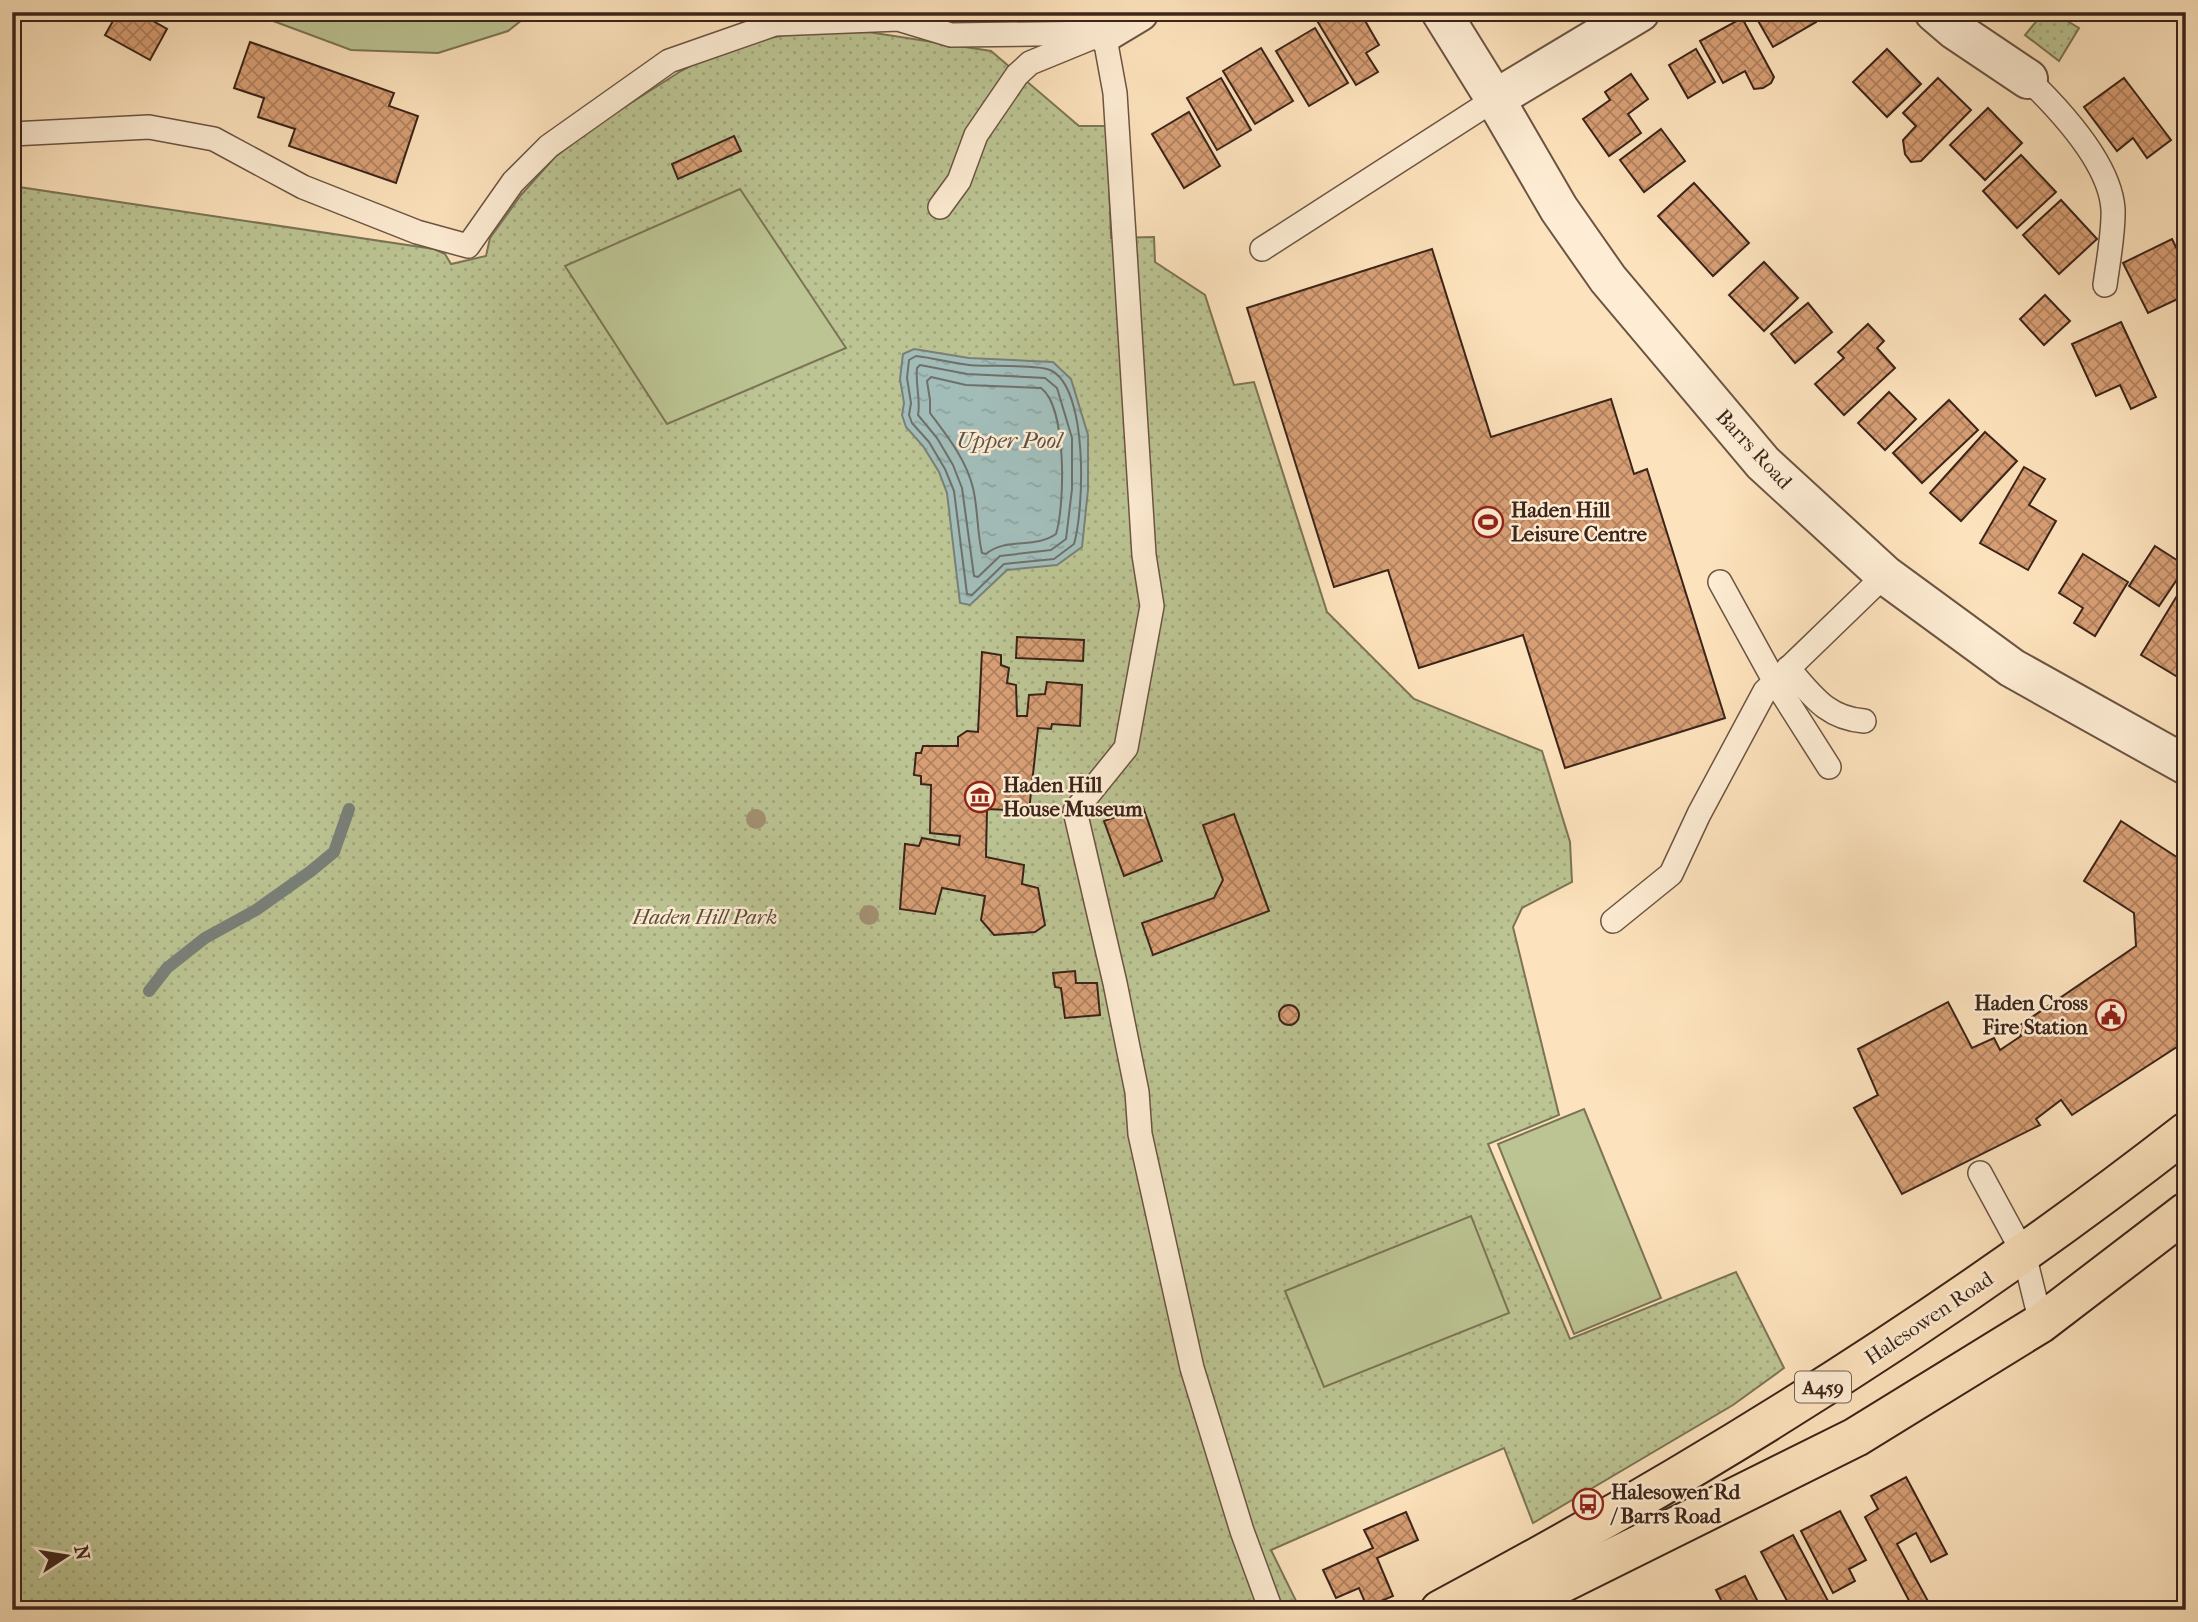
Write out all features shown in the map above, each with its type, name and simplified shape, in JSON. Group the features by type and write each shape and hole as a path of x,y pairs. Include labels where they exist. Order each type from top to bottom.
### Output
{"main road":[{"name":"Halesowen Road","path":"1440,1610 1675,1479 1842,1375 2024,1254 2186,1132"},
{"path":"1508,1610 1856,1437 2041,1323 2186,1212"}],"street":[{"path":"1104,33 1139,12"},
{"name":"Barrs Road","path":"1441,12 1559,209 1608,279 1763,463 1885,575 2012,668 2186,765"},
{"path":"1495,99 1640,12"},
{"path":"1934,12 1955,30 2028,79"}],"lane":[{"path":"12,134 149,127 214,139 303,187 417,232 468,246 513,182 549,146 669,61 775,24 898,19 951,35 1104,33"},
{"path":"940,207 959,181 976,135 1017,75 1030,63 1104,33"},
{"path":"1104,33 1115,93 1144,555 1152,606 1126,748 1075,811 1115,982 1137,1092 1140,1134 1192,1368 1242,1531 1271,1610"},
{"path":"2028,79 2057,108 2095,158 2104,180 2113,208 2105,285"},
{"path":"1262,249 1495,99"},
{"path":"1613,921 1671,874 1699,814 1765,691 1885,575"},
{"path":"1720,582 1782,675 1829,767"},
{"path":"1782,675 1846,719 1864,721"},
{"path":"1980,1173 2024,1254 2041,1323"}],"green space":[{"path":"249,12 532,12 508,31 438,53 351,50"},
{"path":"2044,12 2052,12 2079,28 2059,61 2025,35"},
{"name":"Haden Hill Park","path":"868,32 991,51 1079,126 1107,126 1111,238 1154,237 1155,262 1205,295 1234,385 1254,382 1327,612 1414,699 1542,751 1570,842 1572,882 1522,908 1513,927 1559,1115 1488,1144 1570,1339 1736,1272 1784,1368 1733,1405 1533,1523 1504,1448 1271,1550 1297,1603 1305,1610 12,1610 12,186 434,249 445,254 451,264 486,256 490,238 521,195 555,157 601,122 681,71 729,45 792,34"},
{"path":"740,189 846,348 667,424 565,266"},
{"path":"1584,1109 1661,1298 1574,1334 1498,1144"},
{"path":"1471,1216 1509,1313 1324,1387 1285,1291"}],"water":[{"name":"Upper Pool","path":"914,349 969,358 1053,362 1071,379 1088,435 1088,490 1082,547 1057,565 1007,570 970,605 960,603 947,493 939,472 923,446 906,427 902,415 904,403 900,379 903,354"}],"building":[{"path":"118,12 137,12 167,29 150,60 105,35"},
{"path":"1326,12 1360,12 1379,45 1366,53 1378,72 1356,85 1316,19"},
{"path":"1753,12 1811,12 1816,22 1773,47"},
{"path":"1742,18 1774,77 1771,83 1763,88 1754,89 1745,71 1723,83 1700,41"},
{"path":"1315,28 1348,83 1309,106 1276,51"},
{"path":"250,42 394,93 389,106 418,116 396,183 289,146 295,129 258,117 264,98 234,88"},
{"path":"1261,48 1293,101 1255,124 1223,71"},
{"path":"1696,49 1715,82 1688,98 1669,65"},
{"path":"1887,49 1921,84 1887,117 1853,82"},
{"path":"1631,74 1648,99 1628,114 1641,133 1609,156 1583,119 1610,100 1605,92"},
{"path":"1221,78 1251,130 1217,150 1187,98"},
{"path":"1938,78 1971,110 1921,161 1911,162 1905,154 1903,140 1916,126 1903,113"},
{"path":"2124,78 2171,140 2147,158 2133,138 2117,151 2084,107"},
{"path":"1988,108 2022,143 1985,180 1950,145"},
{"path":"1189,112 1220,166 1184,188 1152,134"},
{"path":"1661,129 1685,161 1644,192 1620,160"},
{"path":"734,136 741,151 678,179 672,164"},
{"path":"2021,155 2056,192 2017,228 1983,191"},
{"path":"1694,183 1749,243 1713,276 1658,216"},
{"path":"2061,200 2097,239 2059,274 2023,235"},
{"path":"2172,239 2186,268 2186,295 2148,313 2123,263"},
{"name":"Haden Hill Leisure Centre","path":"1432,249 1491,437 1611,399 1634,474 1647,469 1725,718 1565,768 1523,635 1419,668 1388,570 1334,587 1247,308"},
{"path":"1764,262 1798,298 1764,331 1729,295"},
{"path":"2045,295 2070,321 2044,345 2020,319"},
{"path":"1808,303 1832,332 1795,363 1771,334"},
{"path":"2121,322 2156,397 2131,409 2120,385 2096,396 2072,344"},
{"path":"1868,324 1884,341 1877,348 1895,368 1844,415 1815,384 1844,358 1838,352"},
{"path":"1889,392 1916,419 1885,450 1858,423"},
{"path":"1949,400 1978,430 1922,483 1893,453"},
{"path":"1985,432 2017,461 1961,521 1930,493"},
{"path":"2024,467 2045,479 2029,505 2056,521 2028,570 1980,543"},
{"path":"2155,546 2186,566 2159,606 2129,586"},
{"path":"2083,554 2128,582 2095,636 2074,623 2083,608 2059,593"},
{"path":"2186,581 2186,682 2141,655"},
{"path":"1017,637 1084,640 1083,661 1016,658"},
{"name":"Haden Hill House Museum","path":"982,652 1001,655 1001,665 1009,668 1007,683 1016,685 1017,716 1027,716 1029,695 1045,694 1047,682 1082,685 1080,726 1052,724 1051,729 1038,728 1029,811 987,809 986,857 1024,865 1022,884 1038,888 1045,925 1035,932 994,935 981,920 985,896 942,888 935,914 900,909 905,844 919,846 922,838 959,845 960,836 930,833 931,785 921,784 921,776 914,775 916,753 921,753 923,746 958,746 958,737 967,731 978,732"},
{"path":"1143,807 1162,861 1124,876 1104,821"},
{"path":"1234,814 1269,911 1153,955 1142,923 1214,898 1223,880 1203,825"},
{"name":"Haden Cross Fire Station","path":"2121,821 2186,863 2186,1041 2072,1115 2061,1100 2036,1119 2040,1125 1902,1194 1854,1108 1878,1095 1858,1049 1948,1002 1972,1048 1994,1038 2000,1050 2021,1036 2016,1028 2136,946 2134,913 2084,881"},
{"path":"1075,971 1076,983 1097,983 1100,1015 1065,1018 1061,988 1055,987 1053,973"},
{"path":"1289,1005 1296,1008 1299,1015 1296,1022 1289,1025 1282,1022 1279,1015 1282,1008"},
{"path":"1906,1477 1947,1554 1931,1562 1916,1533 1897,1544 1929,1603 1917,1610 1914,1610 1865,1517 1878,1509 1871,1496"},
{"path":"1840,1511 1866,1560 1849,1569 1855,1581 1833,1593 1801,1531"},
{"path":"1406,1512 1418,1540 1377,1558 1393,1596 1367,1607 1359,1588 1336,1598 1323,1570 1373,1548 1364,1530"},
{"path":"1793,1535 1828,1601 1811,1610 1792,1610 1761,1552"},
{"path":"1745,1576 1762,1610 1726,1610 1716,1590"}],"waterway":[{"path":"149,991 167,968 205,938 256,910 334,852 349,809"}],"place":[{"name":"Haden Hill Leisure Centre","path":"1488,522"},
{"name":"Haden Hill House Museum","path":"980,797"},
{"name":"Haden Cross Fire Station","path":"2111,1015"},
{"name":"Halesowen Rd / Barrs Road","path":"1588,1504"}]}
